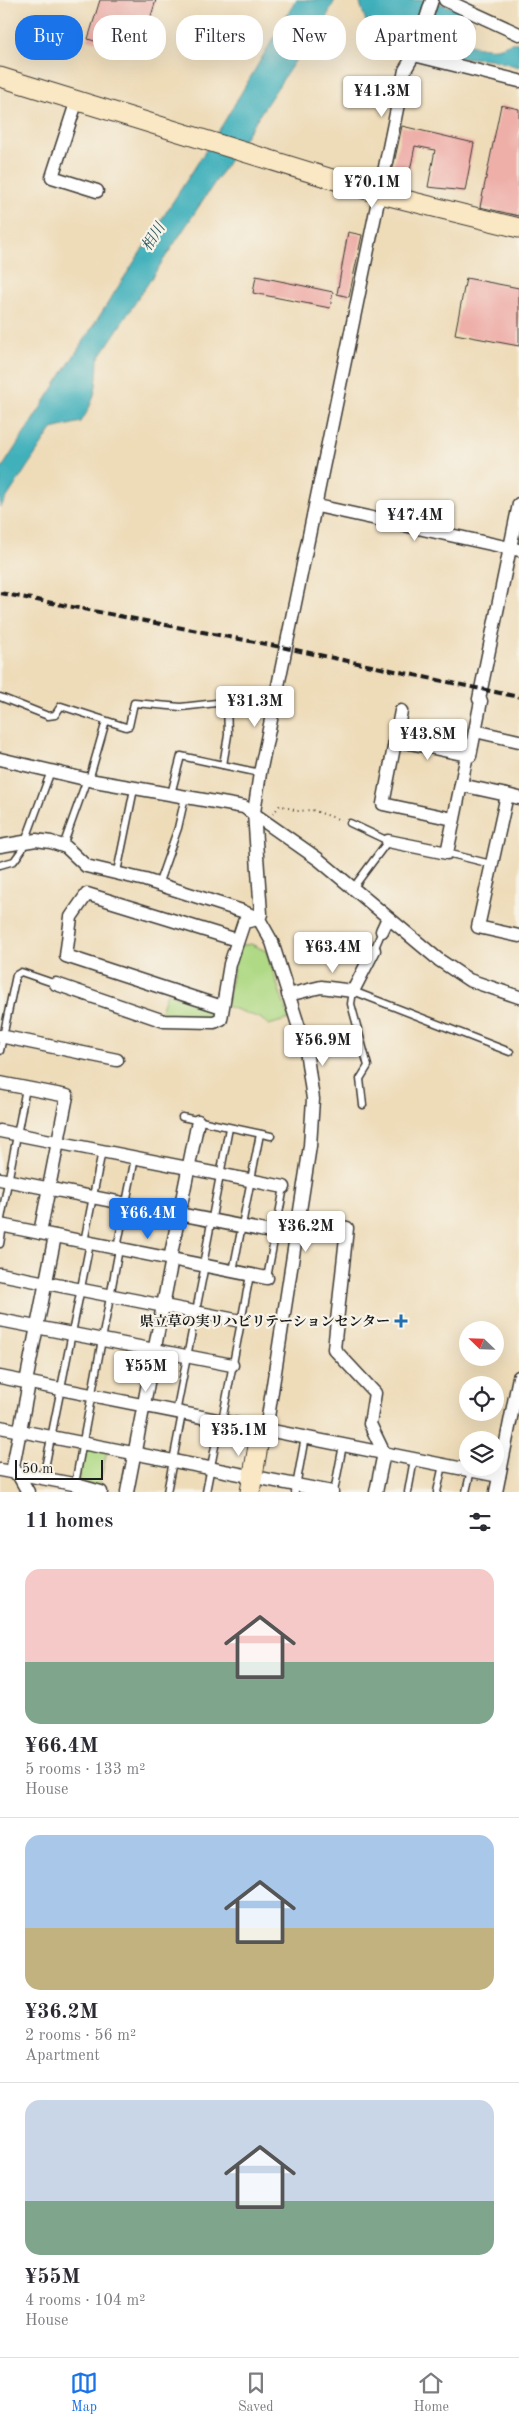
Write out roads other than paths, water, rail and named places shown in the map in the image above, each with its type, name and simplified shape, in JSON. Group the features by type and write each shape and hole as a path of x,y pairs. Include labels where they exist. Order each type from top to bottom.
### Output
{"street":[{"path":"427,15 432,0"},
{"path":"445,0 519,34"},
{"path":"259,918 261,914 254,812 260,773 317,506 405,70 411,60"},
{"path":"434,60 519,82"},
{"path":"0,77 381,194 519,228"},
{"path":"77,100 52,177 97,191"},
{"path":"396,740 470,756 481,701 479,699 515,549 519,504"},
{"path":"317,506 515,549"},
{"path":"401,711 383,804 453,819"},
{"path":"475,731 519,741"},
{"path":"388,841 447,854 467,755"},
{"path":"0,759 88,780 244,807 254,812 318,859 439,960 464,977 519,997"},
{"path":"461,785 513,796 492,864 478,927 519,936"},
{"path":"0,846 44,841 63,846 86,866 117,872 259,918 272,942 306,1050 313,1099 310,1146 264,1429 252,1484"},
{"path":"222,1008 66,956 71,917 87,894 237,940"},
{"path":"56,984 170,1022 214,1022 221,1019 230,964 244,922 259,918"},
{"path":"382,931 388,918"},
{"path":"288,995 322,987 353,992 374,950"},
{"path":"2,1037 117,1060"},
{"path":"0,1083 67,1096 40,1233"},
{"path":"127,1492 198,1121"},
{"path":"0,1131 284,1187"},
{"path":"4,1179 276,1233"},
{"path":"297,1220 347,1228 334,1349 375,1393 370,1424 384,1453 376,1492"},
{"path":"1,1225 267,1278"},
{"path":"10,1472 20,1431 55,1236"},
{"path":"0,1274 241,1321"},
{"path":"0,1320 232,1365"},
{"path":"0,1377 459,1467"},
{"path":"504,1451 519,1377"},
{"path":"0,1427 210,1468 252,1484 333,1492"},
{"path":"10,1472 101,1492"},
{"path":"10,1472 28,1492"},
{"path":"496,1492 499,1476"}],"lane":[{"path":"0,697 48,716 55,715 61,706 128,727 134,703 181,707 227,702 275,701"},
{"path":"223,765 228,735 227,702"},
{"path":"63,846 88,780 106,720"},
{"path":"172,794 181,756 260,773"},
{"path":"0,865 14,861 24,843 51,771"},
{"path":"117,872 134,789"},
{"path":"158,885 178,828 185,797"},
{"path":"350,823 388,841 352,888"},
{"path":"447,854 492,864"},
{"path":"374,950 382,931"},
{"path":"0,1051 18,973 21,972 56,984"},
{"path":"363,1105 360,1079 368,1066 352,1004 353,992 510,1052"},
{"path":"0,1244 4,1179 17,1134 26,1088"},
{"path":"182,1117 271,1136"},
{"path":"167,1492 187,1356 229,1128"},
{"path":"232,1271 260,1134"},
{"path":"43,1478 80,1289 93,1196 102,1151"},
{"path":"73,1487 92,1396 135,1158"},
{"path":"267,1278 284,1187"},
{"path":"206,1492 250,1275"},
{"path":"296,1489 305,1438"},
{"path":"333,1492 343,1445"},
{"path":"408,1492 414,1459"},
{"path":"437,1492 443,1464"},
{"path":"466,1492 470,1476"}],"water":[{"path":"296,0 335,0 328,15 287,15"},
{"path":"359,0 428,0 458,9 465,15 364,15"},
{"name":"相川","path":"273,39 273,60 296,60 98,359 95,392 81,422 52,429 0,508 0,471 224,122 261,60 263,60 263,56"},
{"path":"519,43 519,67 490,59 476,58 476,46 496,48"}],"railway":[{"path":"0,593 286,648 519,697"}],"place":[{"name":"県立草の実リハビリテーションセンター","path":"401,1321"}]}
